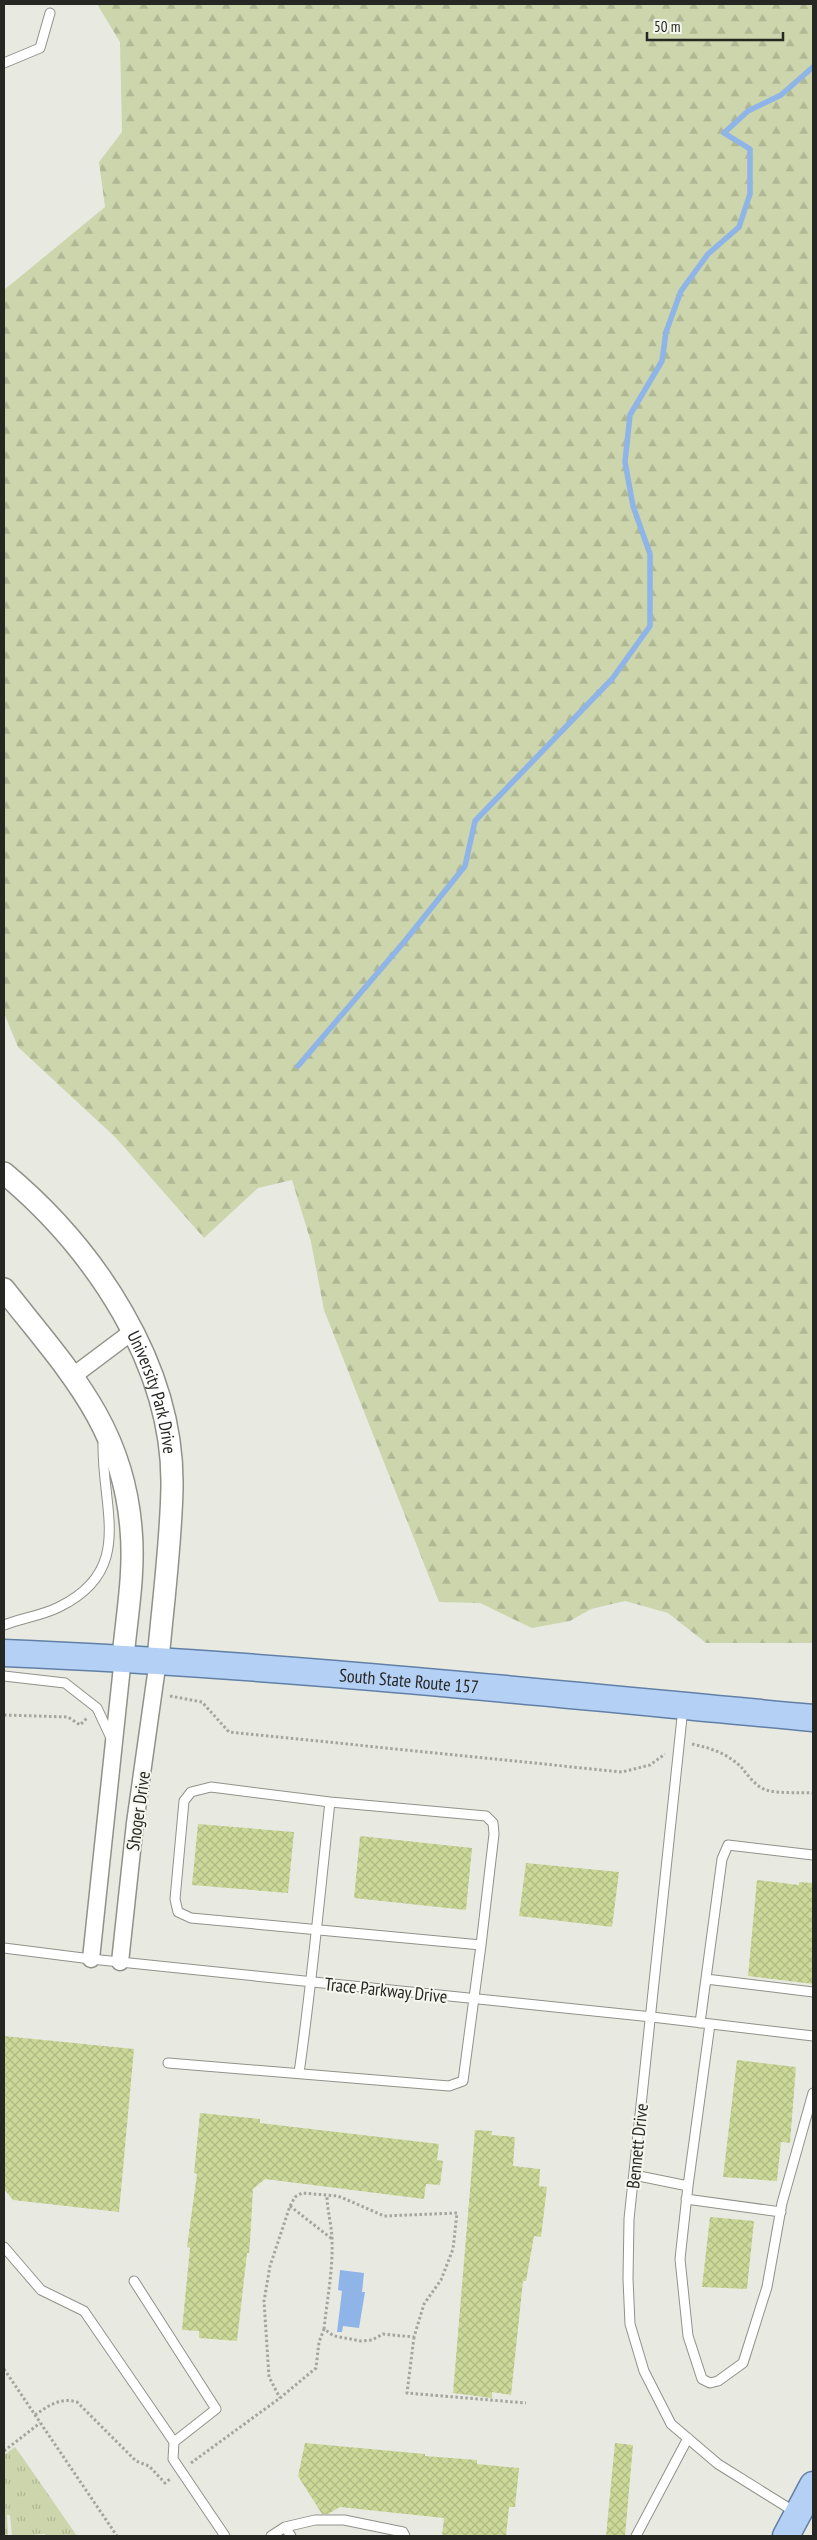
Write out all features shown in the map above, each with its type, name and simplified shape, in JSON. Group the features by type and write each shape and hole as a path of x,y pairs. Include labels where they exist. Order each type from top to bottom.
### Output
{"main road":[{"name":"South State Route 157","path":"4,1653 123,1657 442,1681 813,1718"},
{"path":"792,2525 813,2485"}],"street":[{"name":"University Park Drive","path":"4,1173 56,1223 85,1258 133,1331 160,1400 168,1439 172,1486 158,1660"},
{"path":"4,1289 73,1376 104,1424 120,1466 132,1530 132,1559 123,1657"},
{"path":"73,1376 133,1331"},
{"name":"Shoger Drive","path":"92,1959 123,1657"},
{"name":"Shoger Drive","path":"120,1962 135,1823 155,1695 158,1660"}],"lane":[{"path":"4,63 40,48 50,13"},
{"path":"4,1625 58,1608 79,1596 97,1578 109,1548 110,1520 103,1472 104,1424"},
{"path":"4,1676 64,1683 96,1708 115,1745"},
{"name":"Bennett Drive","path":"683,1706 629,2228 628,2279 630,2324 644,2371 671,2424 792,2525"},
{"path":"168,2063 449,2086 463,2081 481,1945 494,1834 492,1823 486,1816 330,1802 211,1787 191,1792 184,1801 175,1899 178,1912 191,1918 481,1945"},
{"path":"299,2074 311,1983 330,1802"},
{"path":"813,1855 728,1845 722,1858 706,1979 705,2023 680,2259 688,2336 702,2379 710,2383 726,2377 743,2363 767,2287 781,2212 813,2094"},
{"name":"Trace Parkway Drive","path":"4,1948 311,1983 652,2017 813,2036"},
{"path":"706,1979 813,1992"},
{"path":"634,2175 688,2186"},
{"path":"686,2199 781,2212"},
{"path":"4,2247 41,2290 84,2311 174,2442 173,2459 225,2536"},
{"path":"134,2281 216,2409 174,2442"},
{"path":"636,2536 688,2438"},
{"path":"270,2536 285,2527 315,2520 344,2520 403,2532 405,2536"},
{"path":"285,2527 291,2536"}],"path":[{"path":"155,1695 202,1702 229,1732 622,1772 650,1765 680,1742 714,1748 739,1765 754,1782 766,1790 813,1793"},
{"path":"4,1715 68,1717 80,1725 96,1708"},
{"path":"280,2398 270,2377 264,2301 270,2266 290,2206 295,2197 302,2193 328,2195 347,2200 384,2216 457,2213 453,2249 442,2280 424,2304 414,2337 407,2393 526,2403"},
{"path":"35,2415 54,2402 69,2399 77,2402 136,2461 149,2466 164,2483 280,2398 316,2368 319,2342 324,2329 332,2239 327,2209 328,2195"},
{"path":"290,2206 332,2239"},
{"path":"324,2329 334,2336 361,2341 372,2340 383,2334 414,2337"},
{"path":"4,2369 117,2536"},
{"path":"4,2451 40,2423"}],"green space":[{"path":"97,4 813,4 813,1643 706,1643 668,1613 625,1601 591,1609 570,1621 532,1628 480,1603 439,1602 324,1310 311,1242 292,1180 258,1188 204,1238 116,1138 18,1047 4,1013 4,290 105,207 99,162 122,132 120,42"},
{"path":"15,2447 77,2536 46,2536 45,2534 12,2536 10,2515 7,2515 8,2536 4,2536 4,2455"}],"water":[{"path":"340,2270 364,2273 362,2292 365,2292 359,2328 343,2326 342,2332 337,2332 342,2291 338,2290"}],"building":[{"path":"198,1824 294,1832 288,1893 192,1885"},
{"path":"360,1836 472,1848 466,1910 354,1898"},
{"path":"526,1863 619,1872 612,1927 519,1916"},
{"path":"757,1880 799,1885 799,1882 813,1883 813,1984 748,1976"},
{"path":"4,2036 134,2049 119,2212 13,2200 4,2189"},
{"path":"737,2060 796,2067 790,2143 781,2142 777,2181 723,2177"},
{"path":"200,2113 260,2119 260,2123 439,2144 437,2160 443,2161 440,2185 426,2184 424,2199 265,2179 253,2189 249,2253 247,2253 237,2341 199,2338 199,2331 182,2330 190,2248 187,2247 197,2174 194,2173"},
{"path":"475,2130 492,2131 491,2135 515,2137 513,2166 540,2169 539,2186 547,2187 541,2237 534,2236 526,2281 523,2281 511,2395 492,2392 492,2398 453,2393"},
{"path":"710,2217 754,2221 747,2289 702,2287"},
{"path":"305,2443 477,2460 477,2464 519,2468 515,2507 509,2507 506,2536 442,2536 444,2518 340,2507 328,2514 322,2514 298,2476"},
{"path":"615,2443 633,2445 625,2536 606,2536"}],"waterway":[{"path":"298,1066 404,942 465,866 475,821 612,679 650,626 650,554 633,506 625,462 630,415 662,361 666,332 681,291 708,254 739,227 750,194 750,149 724,133 748,111 781,95 813,67"}]}
